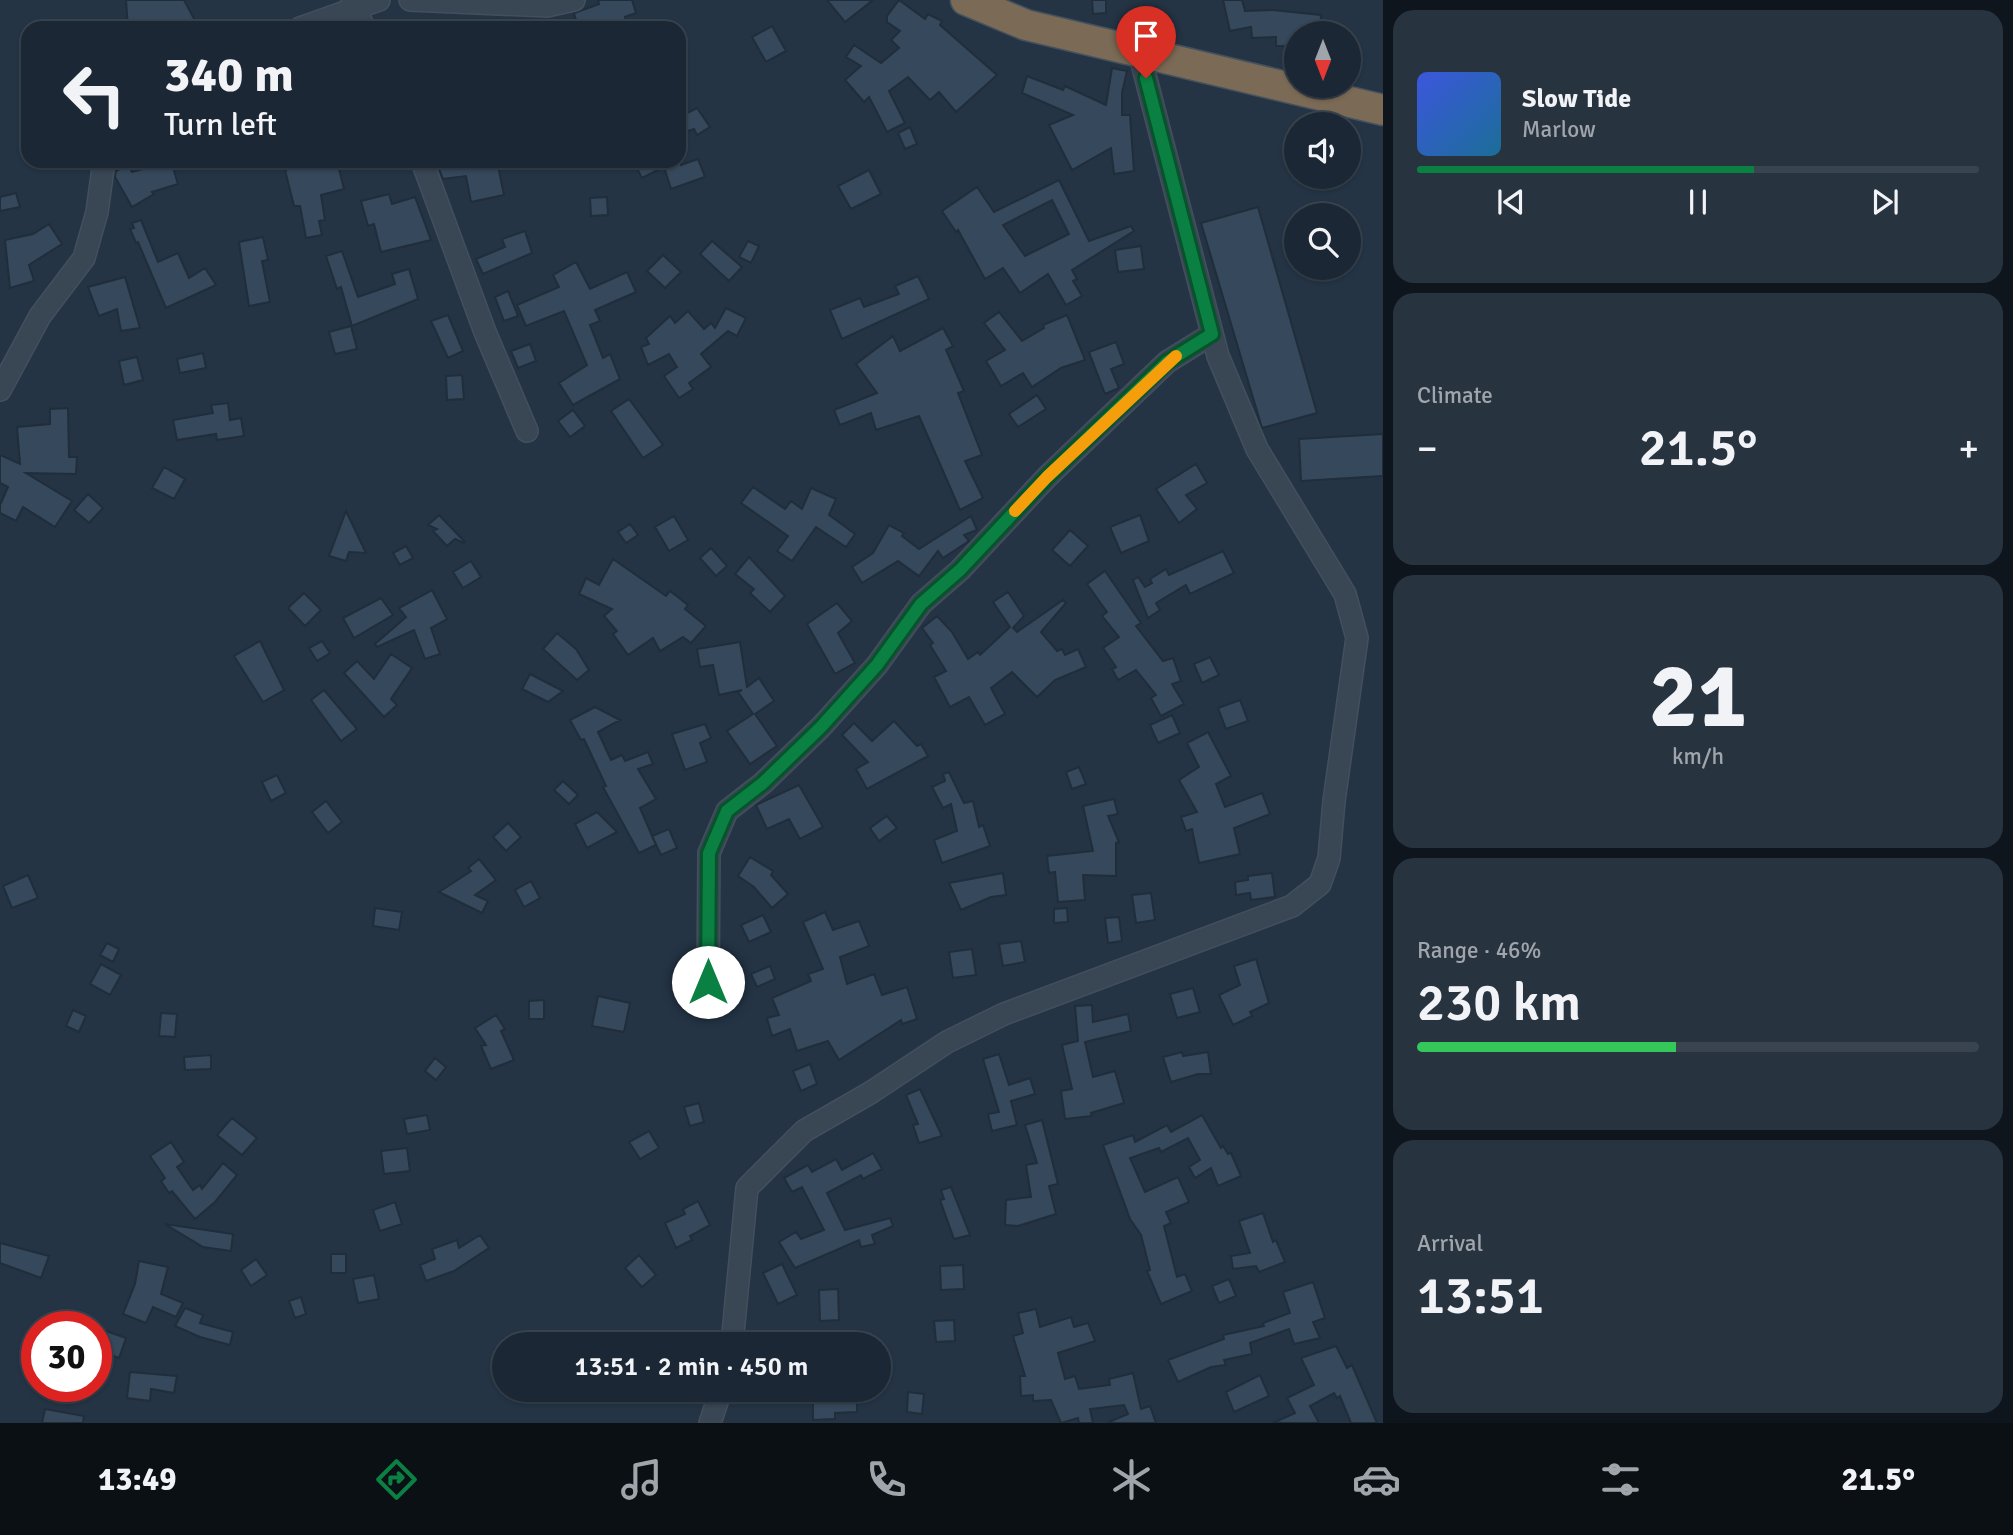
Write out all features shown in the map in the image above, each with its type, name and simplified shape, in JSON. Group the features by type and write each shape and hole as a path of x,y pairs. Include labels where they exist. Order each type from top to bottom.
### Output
{"highway":[{"path":"966,0 1026,25 1383,110"}],"street":[{"path":"315,21 354,3 379,0"},
{"path":"410,0 547,6 574,0"},
{"path":"354,3 361,21"},
{"path":"733,1332 747,1188 804,1131 870,1093 947,1042 993,1020 1292,906 1320,884 1329,858 1334,801 1357,638 1345,594 1257,449 1212,334 1139,52"},
{"path":"0,390 40,316 84,258 97,212 103,168"},
{"path":"425,168 485,332 527,431"},
{"path":"708,982 709,853 727,811 763,783 821,727 877,665 921,604 960,570 1047,477 1167,362 1212,334"},
{"path":"710,1423 717,1402"}],"building":[{"path":"126,0 184,0 195,21 128,21"},
{"path":"598,0 632,0 636,13 625,17 626,21 576,21 574,13 599,4"},
{"path":"827,0 873,0 845,22"},
{"path":"899,0 925,19 928,14 942,21 940,25 997,75 956,112 939,92 930,100 908,77 889,91 905,123 887,132 869,97 864,102 845,80 861,66 846,57 854,45 881,63 899,48 891,40 900,31 887,22 887,16"},
{"path":"1092,0 1106,0 1106,13 1093,14"},
{"path":"1223,0 1242,0 1245,11 1273,10 1321,15 1321,21 1284,21 1284,46 1276,46 1276,37 1252,38 1251,27 1230,31"},
{"path":"772,26 786,51 766,62 752,37"},
{"path":"1112,68 1127,71 1122,93 1122,115 1130,115 1134,171 1114,174 1111,148 1072,170 1049,125 1073,115 1022,93 1027,76 1063,90 1065,86 1106,105"},
{"path":"697,108 710,127 697,135 694,129 686,132 686,114"},
{"path":"910,127 917,144 905,149 898,133"},
{"path":"698,159 705,177 671,189 664,168 686,168 686,163"},
{"path":"122,168 130,168 132,172 146,168 173,168 178,184 152,192 154,194 132,207 115,177 116,171"},
{"path":"339,168 344,189 321,195 325,220 319,221 322,235 306,238 300,206 294,206 285,170"},
{"path":"439,168 498,168 504,195 471,202 466,176 443,179"},
{"path":"637,168 662,168 642,178"},
{"path":"869,170 881,194 851,209 838,186"},
{"path":"1059,180 1089,241 1131,226 1134,231 1072,270 1077,279 1073,281 1082,296 1066,305 1048,274 1020,293 1003,268 985,279 958,230 956,232 942,211 977,187 994,212","holes":["1052,200 1069,234 1025,256 1003,225"]},
{"path":"16,193 20,207 0,211 0,197"},
{"path":"389,194 392,204 415,197 431,240 381,252 374,224 368,226 361,201"},
{"path":"607,197 608,215 591,216 590,198"},
{"path":"1258,207 1317,413 1262,428 1201,223"},
{"path":"141,220 158,262 178,253 189,278 205,268 216,285 166,308 130,229 134,228 132,223"},
{"path":"49,224 62,244 29,265 34,281 10,288 5,240 33,234"},
{"path":"525,231 532,253 483,274 476,259 505,247 502,239"},
{"path":"263,237 268,260 262,261 270,302 249,306 239,242"},
{"path":"712,241 742,267 729,281 700,254"},
{"path":"748,241 759,246 751,263 739,257"},
{"path":"1141,246 1144,269 1118,272 1115,250"},
{"path":"342,251 358,297 395,284 392,274 409,269 418,299 352,326 341,287 337,289 326,256"},
{"path":"663,255 681,272 665,288 647,271"},
{"path":"576,262 590,289 627,272 636,292 595,310 600,321 590,325 603,358 610,354 620,379 573,405 559,383 587,365 564,311 526,326 517,305 559,287 553,275"},
{"path":"918,276 929,299 842,339 830,310 860,298 864,307 899,294 895,286"},
{"path":"125,277 140,328 121,331 117,309 99,316 88,287"},
{"path":"508,291 518,316 504,321 495,297"},
{"path":"726,308 746,318 737,336 728,331 701,354 711,367 689,383 693,389 679,398 664,376 677,367 669,354 648,365 641,347 649,344 646,338 670,316 675,323 688,311 704,329 711,323 715,328"},
{"path":"999,312 1022,341 1044,328 1043,325 1067,315 1085,360 1061,368 1032,387 1023,373 1001,386 986,361 1005,350 984,323"},
{"path":"448,315 463,351 448,358 431,321"},
{"path":"351,326 357,349 335,354 329,332"},
{"path":"943,328 953,346 946,350 964,391 958,393 982,455 965,461 983,498 960,510 919,416 876,430 871,413 840,425 834,410 877,393 856,364 893,336 900,351"},
{"path":"1116,342 1124,364 1111,369 1119,388 1105,394 1089,352"},
{"path":"530,344 536,361 518,368 511,351"},
{"path":"203,353 206,368 180,373 177,359"},
{"path":"137,357 143,380 124,385 119,361"},
{"path":"462,375 464,399 447,400 446,376"},
{"path":"1037,395 1046,409 1018,427 1009,414"},
{"path":"629,399 663,445 643,458 611,411"},
{"path":"228,403 230,420 241,418 244,436 217,440 216,434 177,440 173,420 213,413 211,405"},
{"path":"68,408 69,457 77,457 76,474 26,473 72,501 55,527 23,507 16,521 0,513 0,505 8,487 0,483 0,455 20,464 17,427 50,424 50,409"},
{"path":"573,410 585,426 570,437 558,421"},
{"path":"1383,434 1383,476 1301,481 1299,439"},
{"path":"1196,464 1207,483 1186,495 1197,509 1179,523 1156,489"},
{"path":"164,467 185,479 174,499 152,488"},
{"path":"753,487 785,509 791,501 802,509 811,488 836,499 829,515 855,534 846,547 816,527 792,561 777,551 788,536 741,503"},
{"path":"88,494 103,508 89,523 74,510"},
{"path":"346,511 366,553 349,552 346,561 329,556"},
{"path":"439,515 464,543 455,539 447,546 433,531 437,529 428,525"},
{"path":"1140,515 1149,541 1121,553 1110,527"},
{"path":"674,516 688,540 669,551 655,527"},
{"path":"971,516 977,530 964,535 969,541 943,558 938,551 919,576 898,561 862,583 852,567 873,553 889,525 904,533 902,536 919,549"},
{"path":"630,524 638,535 626,543 618,532"},
{"path":"1070,530 1088,546 1070,566 1052,550"},
{"path":"406,546 413,558 400,565 393,553"},
{"path":"711,548 727,566 716,576 700,558"},
{"path":"1223,551 1234,573 1190,594 1186,585 1156,603 1160,610 1148,618 1133,580 1138,577 1145,587 1152,583 1150,579 1166,569 1169,575"},
{"path":"749,557 785,596 770,612 750,593 754,589 735,574"},
{"path":"613,559 666,596 670,591 688,605 685,609 706,626 691,643 683,637 660,651 653,638 628,655 613,634 617,631 604,616 612,609 579,594 586,578 599,585"},
{"path":"471,561 481,577 463,588 453,572"},
{"path":"1105,571 1141,623 1136,626 1163,661 1173,658 1181,681 1172,684 1184,704 1161,716 1151,698 1156,695 1136,670 1118,680 1112,669 1116,667 1103,648 1119,637 1102,616 1107,612 1087,584"},
{"path":"432,590 447,619 431,628 440,654 425,659 414,630 377,647 375,644 406,617 399,608"},
{"path":"1008,592 1024,616 1013,628 1017,632 1063,600 1066,603 1041,632 1057,651 1062,649 1065,655 1078,649 1086,667 1055,680 1037,697 1012,672 991,688 1005,714 985,725 969,697 950,707 934,677 946,671 930,645 933,643 922,628 937,616 952,632 968,659 978,652 980,655 1010,627 993,602"},
{"path":"304,593 321,610 305,626 288,608"},
{"path":"381,598 393,615 354,638 343,618"},
{"path":"837,603 852,621 838,633 855,663 835,674 807,624"},
{"path":"557,633 576,649 589,670 577,680 543,649"},
{"path":"260,641 284,690 263,702 234,656"},
{"path":"322,641 330,653 317,661 309,648"},
{"path":"740,642 747,687 759,678 774,701 755,714 777,746 750,764 727,731 753,714 738,692 742,690 719,695 713,665 700,667 697,649"},
{"path":"391,654 412,668 391,699 397,705 384,717 344,673 357,661 374,679"},
{"path":"1210,657 1219,675 1202,683 1194,664"},
{"path":"530,674 563,691 548,702 522,689"},
{"path":"324,690 357,729 341,741 311,700"},
{"path":"1240,700 1248,721 1226,729 1218,708"},
{"path":"595,707 620,720 598,732 611,760 622,755 625,761 648,752 653,764 638,769 656,799 640,808 656,845 639,853 603,787 606,786 584,739 581,740 570,720"},
{"path":"1172,715 1180,733 1158,743 1150,725"},
{"path":"894,721 917,746 921,744 928,756 867,789 856,769 868,762 842,735 854,723 872,741"},
{"path":"705,724 711,738 700,743 707,762 685,770 672,734"},
{"path":"1208,732 1231,776 1216,784 1225,807 1262,793 1270,814 1234,828 1240,854 1199,863 1192,829 1186,831 1181,817 1197,812 1179,780 1199,767 1187,743"},
{"path":"1079,767 1086,784 1072,789 1066,772"},
{"path":"949,772 964,803 973,801 979,827 983,825 990,846 942,863 934,840 957,831 951,804 943,808 932,787 945,781 943,774"},
{"path":"277,775 286,793 271,801 262,782"},
{"path":"563,781 578,795 569,804 554,790"},
{"path":"799,785 823,827 800,839 789,819 767,829 756,805"},
{"path":"1114,799 1118,814 1108,816 1119,842 1116,843 1116,876 1083,875 1085,900 1058,902 1055,872 1049,873 1047,856 1093,851 1083,806"},
{"path":"326,801 342,822 328,833 312,812"},
{"path":"597,812 617,832 587,848 575,824"},
{"path":"887,816 897,828 879,841 870,828"},
{"path":"508,823 521,837 506,851 493,837"},
{"path":"669,829 677,848 661,855 652,836"},
{"path":"750,857 773,871 771,875 788,894 772,908 754,887 738,876"},
{"path":"479,859 496,880 475,895 488,901 482,913 439,892 471,871 468,868"},
{"path":"1003,873 1006,895 991,897 961,910 949,883"},
{"path":"1272,873 1275,897 1251,900 1250,893 1236,895 1235,882 1248,880 1248,876"},
{"path":"28,875 38,898 12,908 3,886"},
{"path":"531,881 540,898 524,907 515,890"},
{"path":"1151,893 1155,920 1136,923 1132,895"},
{"path":"375,908 402,912 399,930 373,926"},
{"path":"1067,908 1068,922 1054,923 1054,909"},
{"path":"825,912 833,930 859,921 869,946 840,957 847,984 874,974 882,995 907,987 917,1019 902,1024 901,1020 839,1060 828,1041 797,1051 790,1029 772,1036 767,1018 779,1015 772,998 811,981 808,974 823,969 803,922"},
{"path":"763,915 771,932 749,942 741,925"},
{"path":"1119,917 1122,941 1108,943 1105,918"},
{"path":"1021,941 1025,962 1003,966 999,944"},
{"path":"107,943 119,949 113,962 100,955"},
{"path":"972,949 976,975 953,978 949,952"},
{"path":"1256,959 1269,1003 1250,1012 1252,1016 1233,1025 1219,995 1240,985 1234,966"},
{"path":"101,964 121,975 110,995 90,984"},
{"path":"770,966 775,979 757,987 751,974"},
{"path":"1193,988 1200,1012 1177,1018 1170,994"},
{"path":"598,996 630,1003 624,1032 592,1026"},
{"path":"544,1000 544,1019 529,1019 529,1001"},
{"path":"1092,1005 1093,1022 1128,1014 1131,1031 1085,1042 1093,1077 1115,1071 1124,1103 1091,1113 1092,1116 1065,1119 1061,1091 1072,1089 1062,1045 1078,1041 1075,1006"},
{"path":"73,1010 86,1016 79,1032 66,1026"},
{"path":"161,1013 177,1014 175,1037 159,1036"},
{"path":"496,1015 505,1029 501,1031 514,1060 491,1069 481,1046 486,1045 475,1028"},
{"path":"1182,1052 1183,1056 1208,1052 1211,1074 1198,1074 1171,1082 1163,1057"},
{"path":"999,1054 1009,1085 1030,1078 1035,1094 1011,1101 1017,1125 992,1131 988,1114 999,1112 983,1059"},
{"path":"211,1055 211,1069 185,1070 184,1057"},
{"path":"435,1058 446,1067 436,1080 425,1071"},
{"path":"810,1064 817,1084 801,1091 793,1071"},
{"path":"920,1089 942,1136 919,1143 913,1125 918,1124 906,1095"},
{"path":"699,1103 704,1122 690,1126 684,1107"},
{"path":"427,1115 430,1130 407,1134 404,1119"},
{"path":"1202,1115 1221,1148 1223,1146 1228,1154 1231,1153 1241,1176 1218,1186 1211,1168 1195,1178 1189,1167 1200,1160 1188,1138 1161,1152 1159,1148 1130,1158 1145,1192 1178,1177 1189,1202 1166,1212 1171,1223 1164,1226 1177,1277 1185,1274 1192,1291 1161,1304 1147,1271 1150,1270 1141,1235 1130,1219 1103,1145 1133,1135 1135,1142 1167,1125 1171,1132"},
{"path":"232,1118 257,1138 242,1155 217,1135"},
{"path":"1042,1120 1058,1184 1049,1186 1056,1214 1018,1226 1005,1225 1006,1200 1031,1197 1026,1165 1037,1163 1025,1125"},
{"path":"649,1131 659,1148 640,1159 629,1142"},
{"path":"171,1142 184,1162 177,1167 193,1190 200,1185 202,1189 223,1163 237,1175 215,1202 195,1219 172,1191 169,1193 161,1181 165,1178 150,1156"},
{"path":"407,1148 410,1171 384,1174 381,1151"},
{"path":"873,1153 882,1169 863,1179 861,1175 827,1193 845,1230 890,1218 893,1226 872,1235 875,1244 861,1247 859,1240 795,1268 779,1242 796,1232 801,1239 824,1230 802,1187 792,1192 784,1178 808,1165 812,1172 836,1159 842,1170"},
{"path":"951,1187 970,1235 954,1239 940,1200 944,1199 941,1190"},
{"path":"698,1201 710,1225 690,1236 692,1240 676,1248 665,1223 685,1214 683,1209"},
{"path":"395,1202 402,1224 380,1231 373,1210"},
{"path":"1263,1213 1273,1242 1276,1240 1285,1262 1259,1272 1256,1266 1233,1269 1231,1256 1250,1253 1239,1221"},
{"path":"165,1224 233,1234 231,1251 203,1247"},
{"path":"480,1235 489,1248 454,1271 426,1281 420,1265 435,1259 432,1249 457,1240 459,1248"},
{"path":"0,1243 49,1256 41,1278 0,1263"},
{"path":"331,1254 346,1254 346,1273 331,1273"},
{"path":"639,1255 656,1275 642,1287 625,1268"},
{"path":"256,1259 267,1275 251,1286 241,1270"},
{"path":"139,1261 168,1267 161,1294 183,1303 176,1317 153,1307 146,1323 123,1314 135,1284"},
{"path":"782,1264 797,1295 778,1304 763,1273"},
{"path":"963,1265 964,1289 941,1290 940,1266"},
{"path":"374,1275 379,1299 358,1303 353,1279"},
{"path":"1229,1279 1236,1296 1219,1303 1212,1286"},
{"path":"1313,1282 1325,1318 1313,1322 1320,1338 1294,1344 1289,1329 1250,1343 1252,1354 1224,1360 1226,1365 1211,1367 1178,1382 1168,1360 1224,1339 1223,1335 1264,1326 1263,1323 1290,1313 1283,1292"},
{"path":"838,1289 839,1320 820,1321 819,1290"},
{"path":"301,1297 306,1314 295,1318 289,1301"},
{"path":"185,1308 203,1315 200,1323 233,1332 230,1345 200,1337 175,1326"},
{"path":"1036,1309 1040,1327 1071,1317 1074,1327 1088,1323 1095,1341 1058,1353 1065,1379 1075,1376 1079,1389 1110,1385 1109,1379 1133,1373 1141,1409 1150,1406 1156,1423 1107,1423 1128,1414 1124,1405 1090,1409 1093,1423 1079,1423 1078,1418 1061,1423 1051,1400 1033,1401 1033,1395 1021,1396 1020,1376 1025,1376 1013,1336 1023,1333 1018,1313"},
{"path":"954,1320 955,1341 936,1342 934,1321"},
{"path":"112,1333 126,1338 119,1358 112,1355"},
{"path":"1336,1346 1347,1368 1352,1365 1377,1423 1351,1423 1340,1396 1337,1398 1334,1393 1310,1406 1319,1423 1273,1423 1295,1413 1287,1398 1314,1385 1301,1358"},
{"path":"130,1372 177,1376 174,1393 151,1389 150,1401 127,1398"},
{"path":"1260,1375 1269,1396 1234,1412 1226,1392"},
{"path":"908,1392 924,1394 922,1414 907,1412"},
{"path":"813,1402 857,1402 857,1412 835,1413 835,1419 813,1420"},
{"path":"45,1409 84,1416 83,1423 42,1423"}],"slow traffic":[{"path":"1015,511 1047,477 1176,356"}],"route":[{"path":"708,982 709,853 727,811 763,783 821,727 877,665 921,604 960,570 1047,477 1167,362 1212,334 1146,78"}]}
